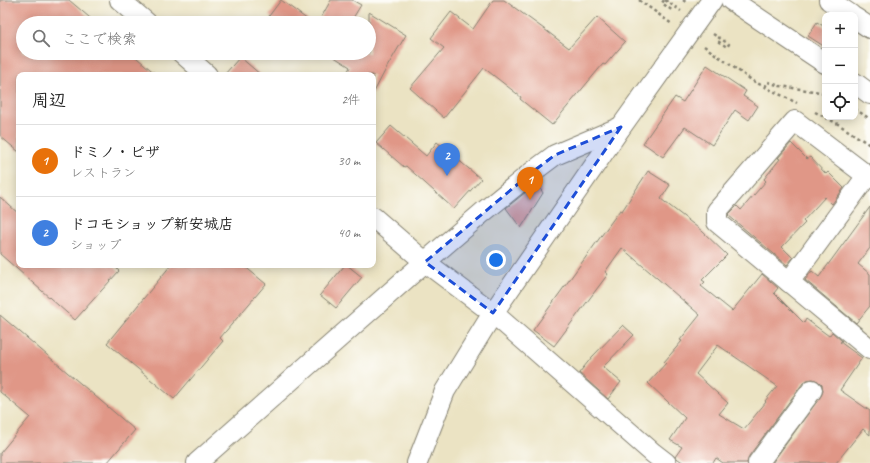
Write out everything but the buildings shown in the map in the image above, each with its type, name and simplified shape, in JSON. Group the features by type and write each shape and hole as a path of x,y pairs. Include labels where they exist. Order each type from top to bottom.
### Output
{"street":[{"path":"120,0 139,16"},
{"path":"417,463 445,391 493,313 621,127 712,0"},
{"path":"731,0 822,61"},
{"path":"829,0 847,12"},
{"path":"858,20 870,28"},
{"path":"190,60 204,72"},
{"path":"856,84 870,94"},
{"path":"789,282 869,177 794,121 717,211 717,222 789,282 870,349"},
{"path":"197,463 425,262 531,173 555,155 621,127"},
{"path":"376,220 425,262 493,313 652,453 666,463"},
{"path":"758,463 812,390"}],"path":[{"path":"639,0 672,24"},
{"path":"673,11 662,3 665,0 681,11"},
{"path":"683,0 687,3"},
{"path":"714,34 729,44 727,47 716,40"},
{"path":"704,46 752,81 765,87 768,82 780,86 822,93"},
{"path":"858,111 870,119"}],"highlighted area":[{"path":"621,127 493,313 425,262 531,173 555,155"}],"place":[{"name":"ドコモショップ新安城店","path":"447,176"},
{"name":"ドミノ・ピザ","path":"530,200"}]}
